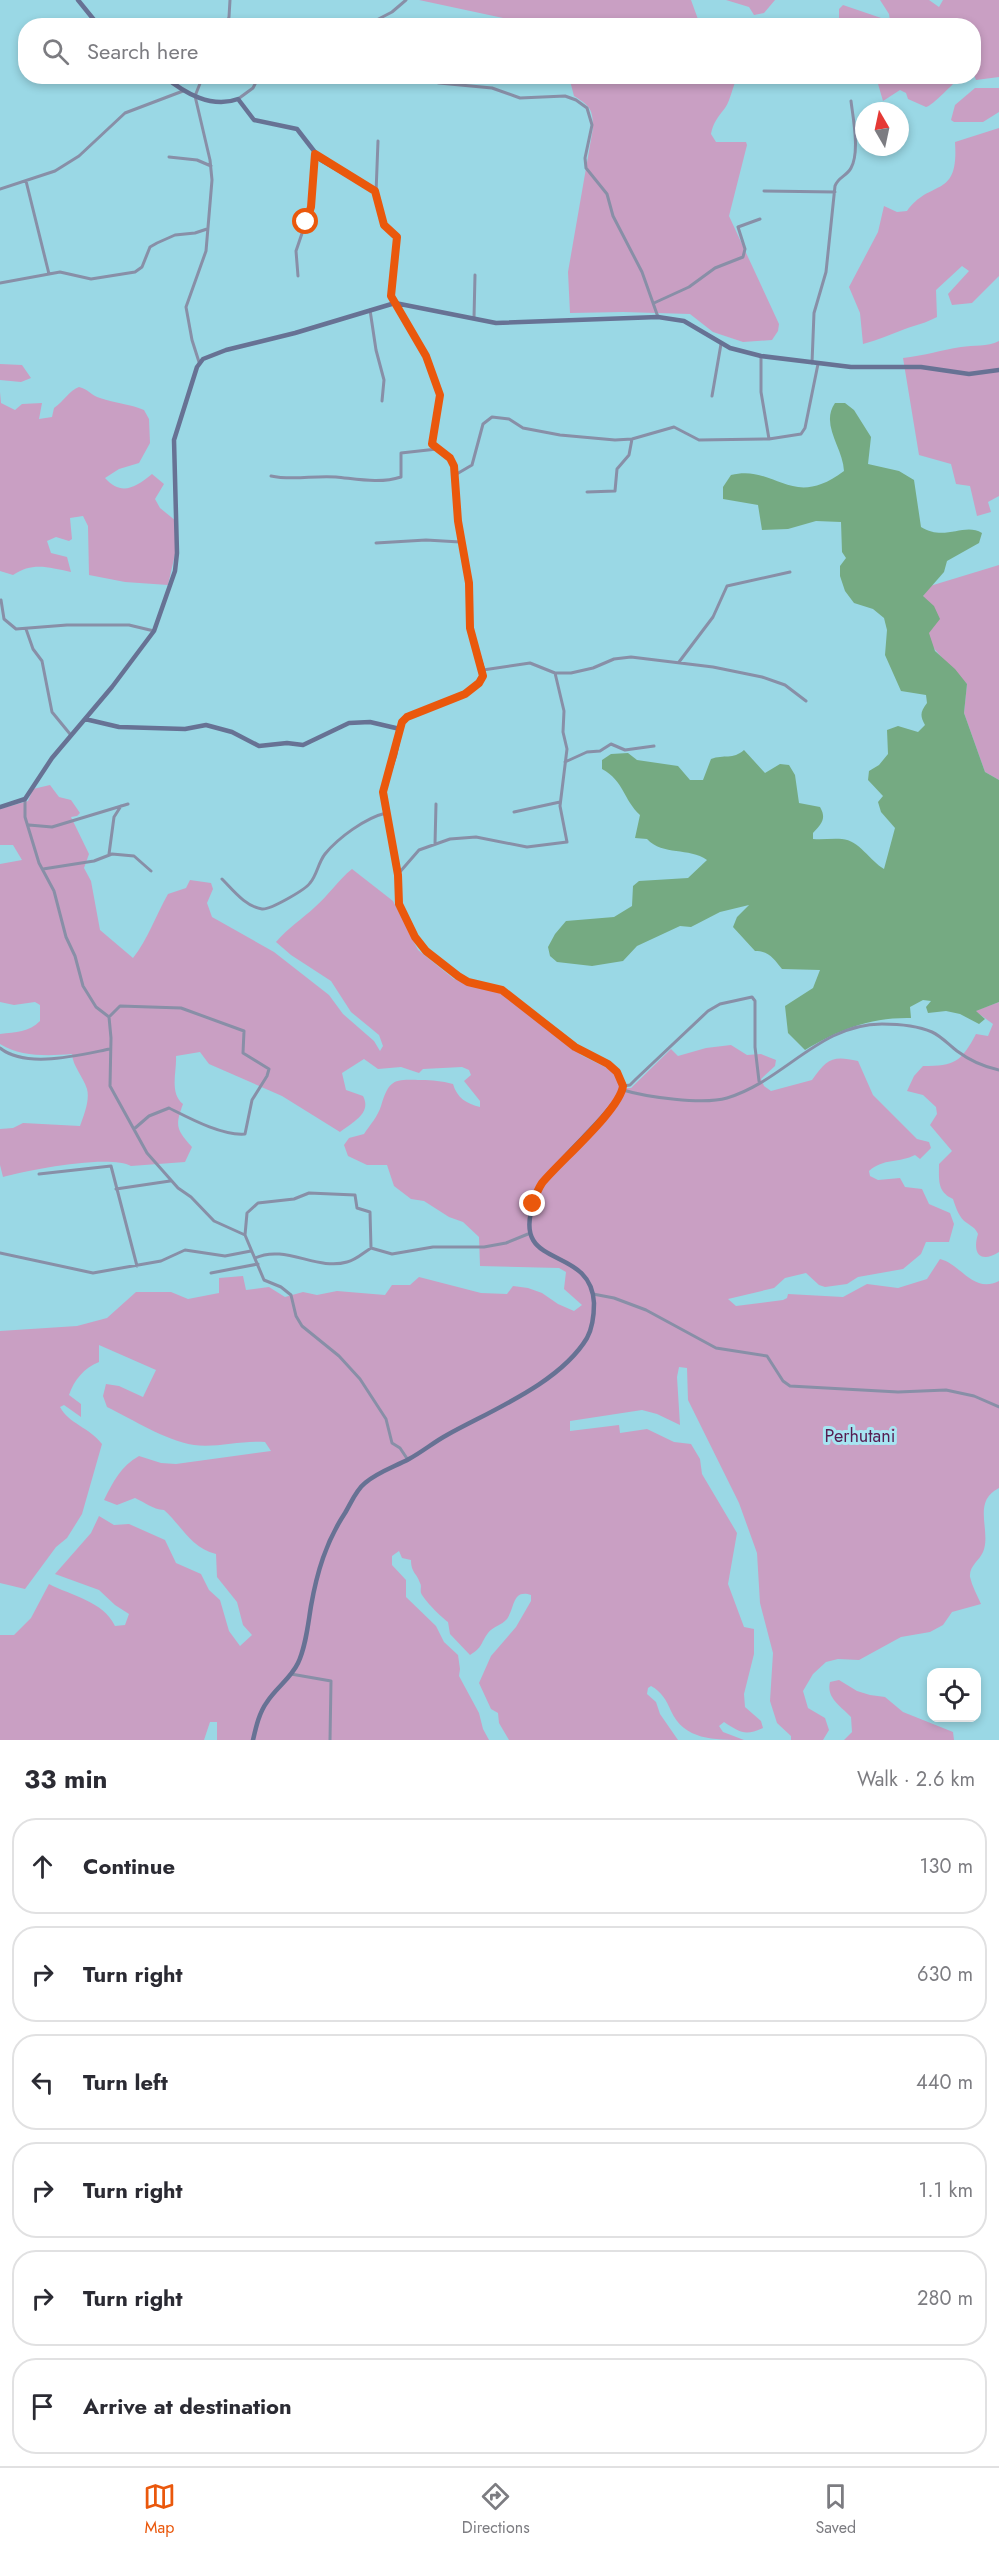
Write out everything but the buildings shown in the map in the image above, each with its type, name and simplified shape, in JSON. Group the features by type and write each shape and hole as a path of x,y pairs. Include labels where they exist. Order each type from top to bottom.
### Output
{"street":[{"path":"78,0 93,18"},
{"path":"228,18 230,0"},
{"path":"380,18 406,0"},
{"path":"174,84 183,91 217,102 238,99 255,84"},
{"path":"109,1017 96,1007 83,986 75,956 66,937 54,891 43,869 25,817 23,802 40,774 70,734 86,719 154,630 175,571 177,554 174,440 199,362 186,307 206,251 211,166 195,96 200,84"},
{"path":"450,84 492,88 520,98 565,96 587,108 592,125 585,158 586,168 607,194 622,237 642,272 658,317"},
{"path":"0,189 55,171 79,156 125,113 183,91"},
{"path":"238,99 254,120 298,130 315,154 376,193"},
{"path":"812,363 814,313 828,262 837,180 850,170 853,163 855,140 851,101"},
{"path":"378,141 376,193 384,225 397,237 391,293 429,362 440,395 432,440 433,446 452,460 456,475 460,542 469,583 471,637 483,670 482,680 470,690 444,704 404,719 383,788 398,875 399,904 415,937 426,951 468,982 497,988 512,997 575,1047 614,1068 623,1088 642,1096 722,1099 760,1082 832,1035 862,1026 884,1024 934,1033 960,1054 999,1070"},
{"path":"298,276 296,251 311,207 315,154"},
{"path":"170,157 197,160 211,166"},
{"path":"26,181 49,274"},
{"path":"764,191 835,192"},
{"path":"654,303 689,286 710,270 743,257 745,249 738,227 760,219"},
{"path":"0,283 62,272 91,279 135,272 142,267 150,247 174,234 195,233 207,229"},
{"path":"474,319 475,274"},
{"path":"199,362 226,350 306,330 395,303 504,324 571,319 658,317 684,321 734,350 761,356 851,367 921,367 969,374 999,370"},
{"path":"404,319 404,311 411,305"},
{"path":"370,310 376,350 384,380 382,401"},
{"path":"712,396 721,344"},
{"path":"761,356 761,392 769,439"},
{"path":"456,475 472,465 483,424 492,417 509,419 522,428 560,435 615,440 632,439 674,427 681,429 695,440 769,439 803,433 818,364"},
{"path":"587,492 615,491 617,469 629,455 632,439"},
{"path":"271,476 293,480 335,477 357,481 394,479 401,477 401,453 437,449"},
{"path":"376,543 426,540 460,542"},
{"path":"679,662 713,617 727,586 790,572"},
{"path":"1,600 6,622 14,629 67,625 129,625 154,630"},
{"path":"26,629 33,649 42,660 52,712 70,734"},
{"path":"483,670 530,663 555,673 581,671 626,657 679,662 762,677 785,685 806,701"},
{"path":"398,875 419,850 450,839 470,837 527,847 565,843 568,839 560,811 560,802 567,752 563,732 564,711 555,673"},
{"path":"86,719 119,727 185,729 206,725 237,734 259,746 286,743 303,745 349,723 370,722 400,729"},
{"path":"565,762 587,752 602,751 611,744 625,750 654,746"},
{"path":"0,807 23,802"},
{"path":"514,812 560,802"},
{"path":"29,825 52,827 128,804"},
{"path":"435,845 436,804"},
{"path":"109,854 114,817 121,806"},
{"path":"222,879 249,903 261,909 269,909 310,884 324,855 337,842 375,816 386,813"},
{"path":"43,869 93,861 109,854 134,856 151,871"},
{"path":"253,1740 257,1722 267,1702 291,1674 301,1654 323,1554 333,1531 363,1484 408,1460 445,1436 486,1416 554,1374 579,1349 591,1331 593,1294 585,1275 533,1243 528,1234 528,1221 542,1184 596,1126 623,1088 636,1079 708,1011 720,1004 752,997 755,1001 755,1047 760,1082"},
{"path":"134,1130 149,1116 169,1108 203,1124 245,1134 252,1100 269,1069 243,1053 244,1031 181,1008 120,1006 109,1017 110,1086 134,1130 147,1153 171,1180 214,1221 245,1235"},
{"path":"0,1048 8,1054 53,1059 110,1049"},
{"path":"39,1174 109,1165 137,1266"},
{"path":"116,1189 171,1180"},
{"path":"371,1248 370,1212 357,1208 355,1195 309,1193 294,1199 258,1203 247,1213 245,1235 264,1280 281,1287 291,1295 296,1316 304,1329 339,1356 360,1379 386,1419 392,1443 400,1448 408,1460"},
{"path":"255,1258 270,1253 338,1264 356,1258 371,1248 393,1254 433,1247 484,1247 506,1244 528,1234"},
{"path":"0,1253 93,1273 161,1261 185,1250 225,1256 252,1251"},
{"path":"211,1273 258,1264"},
{"path":"593,1294 614,1298 646,1310 716,1348 767,1356 783,1381 790,1386 898,1392 942,1389 974,1396 999,1407"},
{"path":"291,1674 331,1681 330,1740"}],"green space":[{"path":"419,0 691,0 698,18 503,18"},
{"path":"726,0 775,0 764,13 754,15 749,7"},
{"path":"880,0 929,0 939,7 943,0 999,0 999,77 981,79 981,18 890,18"},
{"path":"843,5 881,18 839,18 839,9"},
{"path":"571,84 734,84 727,105 716,120 711,134 716,142 746,142 747,145 729,216 779,324 778,331 772,340 743,342 713,332 690,314 570,313 568,272 593,128 591,112 574,96"},
{"path":"878,84 953,84 926,107 908,99 906,93 900,90 883,101"},
{"path":"975,88 999,88 999,112 983,122 954,122 951,120 955,105"},
{"path":"999,128 999,276 972,303 952,305 948,294 969,271 962,266 936,290 937,317 863,344 860,313 849,287 878,232 884,206 897,212 907,211 925,194 948,181 953,173 955,142"},
{"path":"999,341 999,496 988,502 991,512 977,516 970,486 956,484 951,464 919,455 903,358"},
{"path":"0,364 22,365 31,378 21,382 0,380"},
{"path":"79,387 97,397 144,410 149,419 150,443 139,463 119,469 105,478 117,487 128,488 152,474 164,484 155,499 160,508 176,521 176,550 168,585 125,582 89,575 88,526 83,516 70,518 72,539 69,541 56,537 47,541 51,553 67,557 71,572 40,567 27,568 13,575 0,571 0,392 1,403 15,410 22,404 42,403 39,419 52,417 54,408"},
{"path":"999,565 999,780 985,772 964,713 967,684 937,652 930,640 923,596 930,586"},
{"name":"Perhutani","path":"50,785 59,797 71,800 80,813 71,817 89,854 84,868 91,881 100,930 133,958 148,935 168,894 186,888 190,880 211,883 213,889 207,903 212,917 274,952 329,995 343,1014 374,1041 380,1051 383,1046 379,1035 351,1012 331,981 291,955 276,942 352,869 393,901 418,950 454,979 501,993 581,1055 613,1071 621,1088 631,1088 671,1049 678,1056 706,1048 731,1045 747,1055 761,1054 776,1060 775,1066 761,1079 764,1086 771,1091 812,1080 831,1060 842,1058 858,1061 873,1095 917,1139 929,1142 931,1148 920,1159 915,1155 880,1164 869,1171 870,1176 878,1180 900,1178 905,1187 922,1189 929,1204 950,1213 954,1224 949,1242 926,1242 921,1254 903,1269 858,1277 847,1284 825,1287 819,1285 806,1273 785,1278 774,1288 728,1299 736,1306 783,1300 788,1294 843,1297 867,1284 898,1288 927,1279 940,1259 982,1284 999,1281 999,1488 986,1501 984,1509 985,1544 983,1552 970,1573 981,1604 952,1612 943,1625 930,1632 901,1637 859,1660 838,1659 826,1662 813,1674 803,1691 808,1708 825,1718 829,1730 823,1740 791,1740 791,1736 777,1723 770,1701 773,1653 760,1603 757,1553 739,1503 688,1400 687,1368 679,1367 677,1377 680,1425 642,1410 570,1421 570,1431 619,1425 620,1433 647,1429 674,1442 691,1444 700,1459 702,1474 737,1533 728,1584 744,1627 754,1629 754,1654 744,1694 745,1707 761,1721 763,1728 747,1733 724,1722 719,1726 723,1732 744,1740 722,1740 692,1733 677,1721 663,1697 651,1686 647,1694 656,1702 660,1714 678,1740 509,1740 499,1723 498,1713 491,1709 479,1683 491,1656 516,1627 531,1601 531,1595 525,1594 517,1597 507,1619 490,1631 470,1655 450,1634 448,1622 423,1596 421,1584 412,1568 411,1560 402,1558 399,1551 392,1556 392,1565 406,1580 406,1597 436,1626 444,1642 458,1655 459,1676 479,1713 483,1729 489,1740 217,1740 217,1722 210,1722 204,1740 0,1740 0,1635 14,1635 31,1618 49,1584 95,1605 110,1618 115,1626 125,1625 129,1614 99,1590 55,1574 91,1533 99,1516 114,1525 129,1524 165,1540 176,1563 201,1574 209,1590 220,1600 229,1631 240,1646 252,1635 243,1625 237,1602 217,1577 216,1554 193,1542 164,1510 152,1507 135,1498 117,1505 104,1500 122,1470 139,1456 161,1463 176,1464 271,1451 265,1442 194,1445 160,1434 107,1407 103,1396 106,1384 119,1386 143,1397 156,1370 99,1345 99,1362 80,1375 69,1395 81,1404 81,1417 64,1405 60,1407 69,1418 91,1433 102,1444 82,1514 67,1538 56,1547 25,1589 0,1583 0,1331 77,1326 107,1318 136,1292 171,1292 188,1299 219,1293 219,1278 243,1276 246,1290 269,1287 285,1297 303,1292 317,1295 337,1291 385,1295 392,1285 410,1285 419,1277 481,1293 507,1294 513,1286 528,1288 574,1311 582,1305 564,1289 566,1272 559,1268 480,1266 479,1237 463,1222 449,1217 424,1201 411,1199 394,1186 387,1165 367,1165 348,1156 344,1145 349,1138 364,1134 378,1113 387,1090 394,1082 429,1080 453,1084 463,1100 480,1107 480,1101 464,1081 471,1075 469,1070 462,1067 423,1069 419,1073 401,1067 378,1069 364,1059 342,1073 346,1090 363,1096 365,1107 360,1117 340,1132 282,1096 209,1064 200,1052 176,1056 175,1088 183,1104 178,1127 192,1147 185,1162 131,1166 120,1163 88,1162 49,1167 3,1177 0,1165 0,1129 13,1128 23,1123 80,1126 88,1098 87,1089 72,1054 26,1053 0,1044 0,1034 17,1032 36,1025 40,1021 40,1005 35,1002 14,1005 0,1002 0,864 22,860 13,845 0,845 0,809 28,801 33,789"},
{"path":"999,1002 999,1252 982,1257 976,1247 978,1234 976,1230 962,1218 953,1199 944,1193 940,1185 939,1164 952,1151 930,1125 937,1114 936,1107 923,1095 907,1091 914,1076 923,1066 950,1063 966,1051 976,1034 988,1036 993,1024 975,1011"},
{"path":"839,1680 857,1691 885,1697 903,1712 953,1732 954,1740 844,1740 852,1732 851,1717 832,1697 830,1682"}],"shaded area":[{"path":"835,403 845,403 854,410 871,437 868,464 899,471 914,480 921,527 938,533 975,530 982,533 979,543 947,561 944,572 923,596 934,606 940,619 929,633 935,651 955,669 967,684 964,713 985,772 999,780 999,1002 976,1011 985,1019 979,1024 960,1014 946,1011 928,1013 926,1007 931,1001 923,1000 910,1007 911,1018 882,1020 855,1026 830,1036 805,1050 788,1033 785,1006 813,988 820,970 782,969 768,954 755,951 733,927 737,917 749,905 720,912 691,927 680,926 637,946 623,961 592,966 557,962 550,956 548,947 566,921 614,917 632,906 633,886 639,881 688,878 707,860 700,856 661,848 647,839 635,838 640,815 615,779 602,769 602,760 611,754 628,753 637,760 678,766 690,780 703,780 711,759 736,755 744,750 765,773 780,764 789,765 795,775 799,803 820,807 822,811 822,821 813,833 813,839 848,840 884,869 895,828 881,812 878,802 883,796 868,780 869,771 879,765 888,754 887,730 898,726 918,732 925,725 921,714 927,703 926,695 901,691 885,655 887,630 884,618 873,609 854,603 845,591 840,576 840,566 846,558 842,552 841,522 816,521 788,529 762,530 758,505 723,499 723,487 731,475 747,473 797,487 810,487 826,482 844,471 831,428 831,411"}],"route":[{"path":"306,222 311,207 315,154 321,160 375,191 384,225 397,237 391,296 429,362 440,395 432,444 447,454 454,466 460,542 469,583 471,637 483,670 482,680 465,694 407,717 402,722 395,754 383,788 398,875 399,904 415,937 433,958 468,982 502,990 575,1047 614,1068 623,1086 621,1095 596,1126 542,1184 533,1204"}]}
